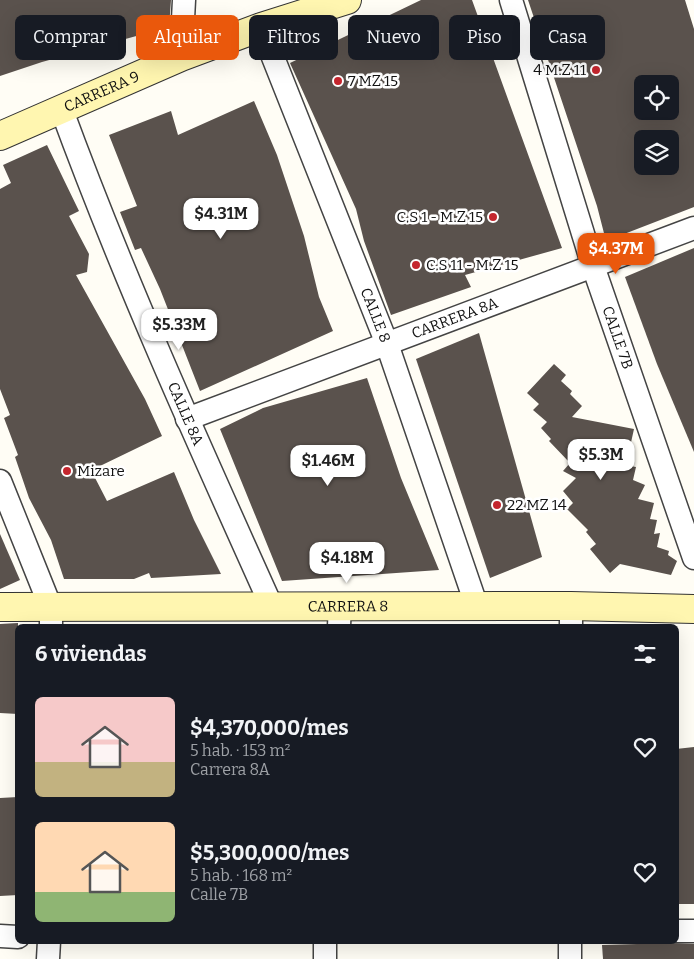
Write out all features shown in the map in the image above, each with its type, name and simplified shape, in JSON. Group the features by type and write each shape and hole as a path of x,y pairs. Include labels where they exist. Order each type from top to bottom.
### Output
{"street":[{"path":"183,15 184,0"},
{"name":"CARRERA 9","path":"301,15 347,0"},
{"name":"CALLE 7B","path":"511,0 593,266 694,558"},
{"name":"CARRERA 9","path":"0,136 60,108 174,60"},
{"name":"CALLE 8","path":"273,60 386,344 477,607"},
{"name":"CALLE 8A","path":"60,108 91,190 187,419 271,605"},
{"name":"CARRERA 8A","path":"187,419 694,228"},
{"path":"0,481 51,617"},
{"name":"CARRERA 8","path":"0,607 51,617 271,605 339,616 477,607 571,616 694,609"},
{"path":"679,931 694,931"},
{"path":"0,936 15,937"},
{"path":"48,944 48,959"},
{"path":"325,944 325,959"},
{"path":"570,944 570,959"}],"building":[{"path":"0,0 171,0 170,15 136,15 136,36 126,39 126,15 15,15 15,60 49,60 0,76"},
{"path":"421,0 472,0 477,15 449,15 449,60 494,60 562,248 465,275 471,287 391,315 364,241 356,209 290,63 296,60 338,60 338,40 348,35 348,60 439,60 439,15 390,15"},
{"path":"528,0 685,0 694,29 694,207 606,241 597,206 548,60 605,60 605,15 533,15"},
{"path":"254,101 277,155 304,236 319,297 333,331 200,391 160,289 141,248 135,250 120,212 137,206 109,135 171,111 178,135"},
{"path":"47,145 79,211 69,216 89,254 87,272 76,275 145,399 162,436 100,466 101,469 92,472 107,501 174,472 194,520 221,574 151,578 149,573 134,579 64,579 51,540 29,498 15,457 18,455 4,418 10,415 0,389 0,189 11,183 3,165"},
{"path":"694,248 694,452 657,364 625,277"},
{"path":"479,333 542,557 490,578 416,359"},
{"path":"554,364 566,375 561,381 572,391 570,394 582,406 572,417 634,429 630,447 633,452 630,466 636,467 633,480 645,485 638,499 654,503 650,519 657,520 654,534 660,533 657,547 669,551 668,555 677,561 671,575 620,564 610,573 590,549 596,544 586,532 588,530 567,509 573,503 563,491 576,478 563,471 570,463 549,441 551,439 541,428 547,422 533,410 539,404 527,393"},
{"path":"367,378 401,478 439,570 282,581 220,429 263,408"},
{"path":"0,534 20,580 0,589"},
{"path":"18,623 15,624 15,714 0,713 0,624"},
{"path":"694,747 694,904 679,904 679,749"},
{"path":"15,797 15,895 0,896 0,798"},
{"path":"694,944 694,959 603,959 602,945"}],"place":[{"name":"4 M.Z 11","path":"596,70"},
{"name":"7 MZ 15","path":"338,81"},
{"name":"C.S 1 - M.Z 15","path":"493,217"},
{"name":"C.S 11 - M.Z 15","path":"416,265"},
{"name":"Mizare","path":"67,471"},
{"name":"22 MZ 14","path":"497,505"}]}
